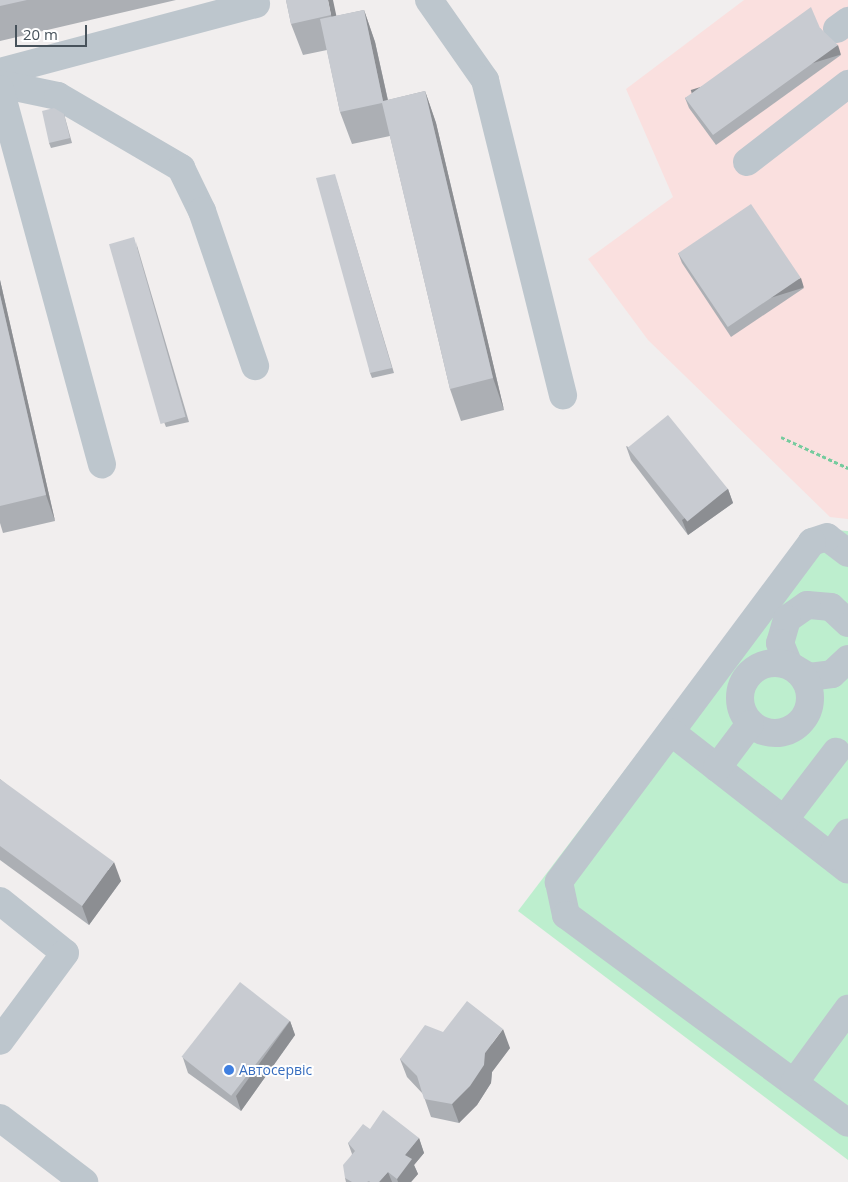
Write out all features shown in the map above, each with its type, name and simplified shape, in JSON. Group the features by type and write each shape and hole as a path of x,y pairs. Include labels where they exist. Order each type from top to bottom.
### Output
{"street":[{"path":"429,0 485,80 564,396"},
{"path":"0,72 256,4"},
{"path":"0,84 58,96 181,168 202,211 255,366"},
{"path":"747,162 848,84"},
{"path":"0,89 102,464"},
{"path":"848,552 827,537 812,542 559,882 566,915 848,1123"},
{"path":"846,614 819,604 807,605 787,619 780,642 789,665 799,672 810,691 807,712 793,729 777,733 760,730 750,724 739,702 745,679 764,664 777,663 799,672 821,678 832,674 848,659"},
{"path":"717,768 750,724"},
{"path":"671,732 839,863 848,833"},
{"path":"784,820 836,752"},
{"path":"0,901 65,953 0,1042"},
{"path":"794,1083 848,1009"},
{"path":"0,1118 84,1182"}],"path":[{"path":"781,437 848,468"}],"shaded area":[{"path":"744,0 848,0 848,519 830,517 648,340 588,259 673,197 626,89"}],"green space":[{"path":"809,528 848,531 848,1160 518,911"}],"building":[{"path":"0,0 27,0 0,6"},
{"path":"286,0 328,0 331,15 291,24"},
{"path":"811,7 820,28 838,45 713,135 685,98"},
{"path":"364,10 383,101 425,91 493,378 450,389 382,103 340,112 320,19"},
{"path":"54,108 64,114 70,138 49,143 42,111"},
{"path":"335,174 392,368 370,373 316,178"},
{"path":"751,204 801,278 728,327 678,253"},
{"path":"134,237 186,417 161,424 109,244"},
{"path":"0,295 46,495 0,506"},
{"path":"668,415 728,489 687,522 628,448"},
{"path":"0,779 114,862 82,906 0,846"},
{"path":"240,982 290,1021 231,1096 182,1057"},
{"path":"467,1001 503,1029 485,1053 484,1065 470,1086 452,1104 424,1099 417,1076 400,1059 425,1025 443,1032"},
{"path":"383,1110 419,1138 405,1155 412,1159 397,1179 388,1172 379,1182 352,1182 345,1178 343,1165 355,1151 348,1143 363,1124 370,1129"}],"place":[{"name":"Автосервіс","path":"229,1070"}]}
